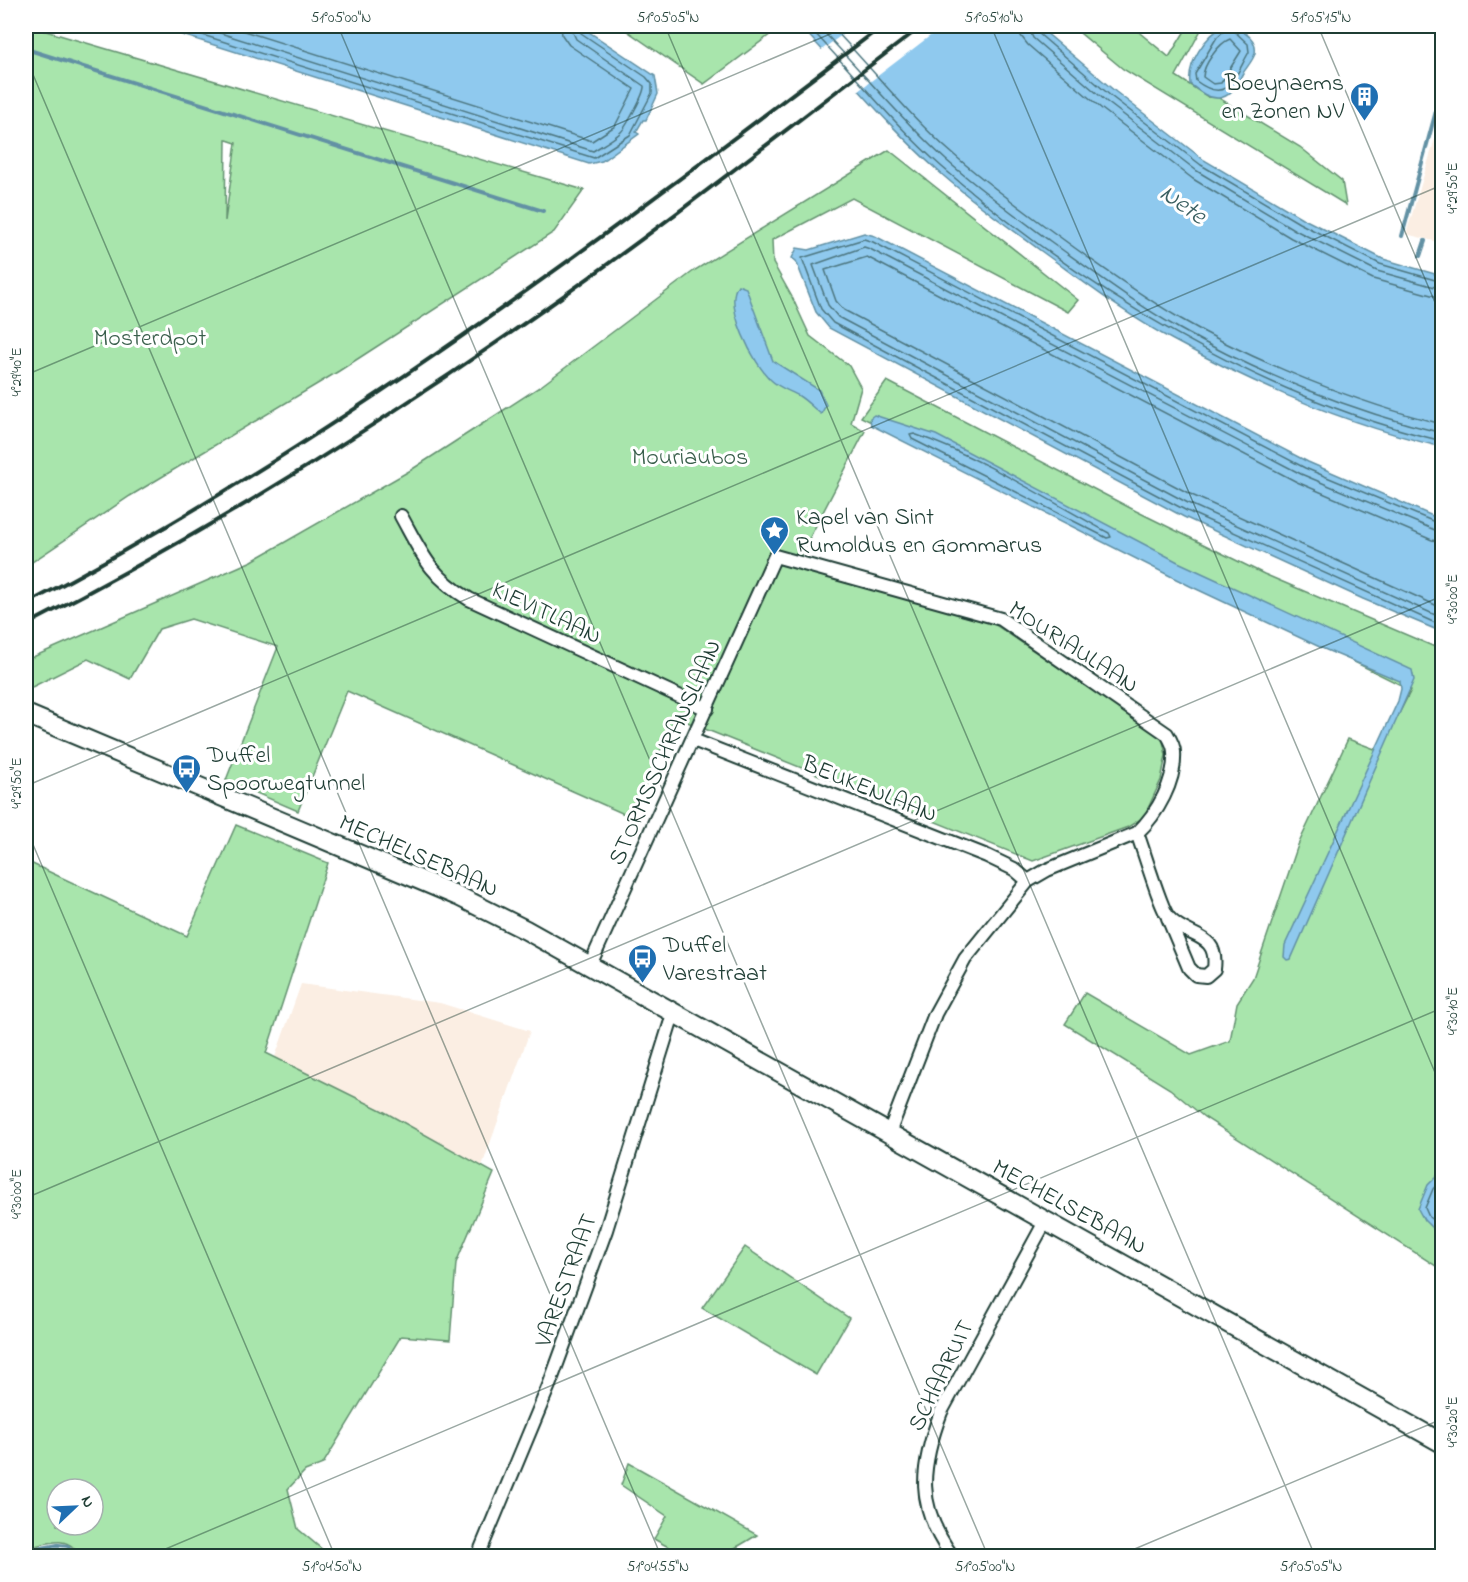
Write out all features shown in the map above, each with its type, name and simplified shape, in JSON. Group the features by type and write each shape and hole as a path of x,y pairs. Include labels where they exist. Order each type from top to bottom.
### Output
{"main road":[{"name":"MECHELSEBAAN","path":"26,715 458,896 674,1011 1443,1443"}],"street":[{"name":"KIEVITLAAN","path":"401,516 429,566 446,585 493,610 707,709"},
{"name":"STORMSSCHRANSLAAN","path":"590,965 775,556"},
{"name":"MOURIAULAAN","path":"775,556 1001,619 1167,734 1174,751 1167,789 1153,818 1137,834 1047,870 1028,881 965,959 935,1014 889,1133"},
{"name":"BEUKENLAAN","path":"693,740 1014,868 1028,881"},
{"path":"1137,834 1168,918 1189,968 1196,975 1206,976 1214,969 1216,955 1212,948 1208,942 1168,918"},
{"path":"1014,868 1047,870"},
{"name":"VARESTRAAT","path":"478,1557 550,1383 598,1251 674,1011"},
{"name":"SCHAARUIT","path":"951,1557 926,1507 924,1473 929,1443 941,1412 1046,1220"}],"shaded area":[{"path":"1442,116 1442,243 1406,234"},
{"path":"301,984 440,1003 530,1031 482,1166 275,1057"}],"green space":[{"name":"Mosterdpot","path":"26,26 584,190 554,232 339,371 130,496 26,566","holes":["226,140 236,143 225,221"]},
{"path":"620,26 763,26 771,34 704,84"},
{"path":"1079,26 1135,26 1135,29 1169,57 1188,26 1207,26 1201,30 1176,76 1208,97 1219,98 1300,147 1342,181 1346,205 1123,69 1080,33"},
{"name":"Mouriaubos","path":"889,150 1078,300 1068,312 852,198 772,240 773,263 810,336 849,366 861,388 851,423 865,431 795,566 991,622 1162,737 1166,755 1161,780 1144,817 1128,827 1033,861 675,717 631,817 347,691 298,811 226,780 278,647 191,619 159,629 130,679 88,659 26,690 26,660 252,561 411,470 541,386 695,270"},
{"path":"887,381 1136,511 1264,574 1442,650 1442,1270 1204,1117 1170,1089 1065,1024 1085,993 1191,1055 1230,1041 1237,1003 1253,978 1298,845 1348,739 1380,751 1411,690 861,417"},
{"path":"236,825 328,863 266,1053 381,1110 494,1173 456,1263 450,1340 401,1336 323,1464 305,1471 288,1489 298,1529 330,1556 78,1556 69,1544 63,1542 26,1548 26,861 187,936"},
{"path":"745,1247 849,1318 816,1375 702,1308"},
{"path":"629,1463 757,1535 729,1551 706,1558 684,1554 654,1539 667,1516 621,1485"}],"water":[{"path":"154,26 580,26 655,76 658,94 646,120 643,120 636,132 639,134 602,161 589,164"},
{"name":"Nete","path":"800,26 1038,26 1116,92 1204,160 1302,218 1383,259 1442,276 1442,447 1338,416 1271,388 1205,357 1122,309 1001,222 950,181 901,136"},
{"path":"1224,26 1250,37 1255,53 1231,92 1224,97 1215,98 1204,94 1190,84 1191,67 1204,43"},
{"path":"864,233 875,236 1308,462 1442,520 1442,632 1363,599 1184,517 829,328 816,312 796,261 792,258 797,248 809,250"},
{"path":"738,285 746,288 773,361 819,390 826,405 821,414 799,396 774,383 757,362 737,320 734,294"},
{"path":"874,415 936,435 1178,562 1412,670 1414,680 1291,959 1287,960 1284,957 1285,945 1398,701 1400,681 1324,649 1190,586 871,425 870,418"},
{"path":"1442,1171 1442,1238 1424,1220 1418,1209 1428,1185"}],"pier":[{"path":"854,26 943,26 858,91 820,51"}],"waterway":[{"path":"26,49 543,211"},
{"path":"1402,236 1442,89"},
{"path":"1420,256 1425,241"},
{"path":"26,1551 58,1545 68,1546 74,1556"}],"railway":[{"path":"26,604 140,542 251,476 359,406 571,259 882,26"},
{"path":"26,625 161,553 293,475 422,393 643,238 922,26"}],"place":[{"name":"Boeynaems en Zonen NV","path":"1365,122"},
{"name":"Kapel van Sint Rumoldus en Gommarus","path":"775,556"},
{"name":"Duffel Spoorwegtunnel","path":"186,794"},
{"name":"Duffel Varestraat","path":"642,984"}]}
